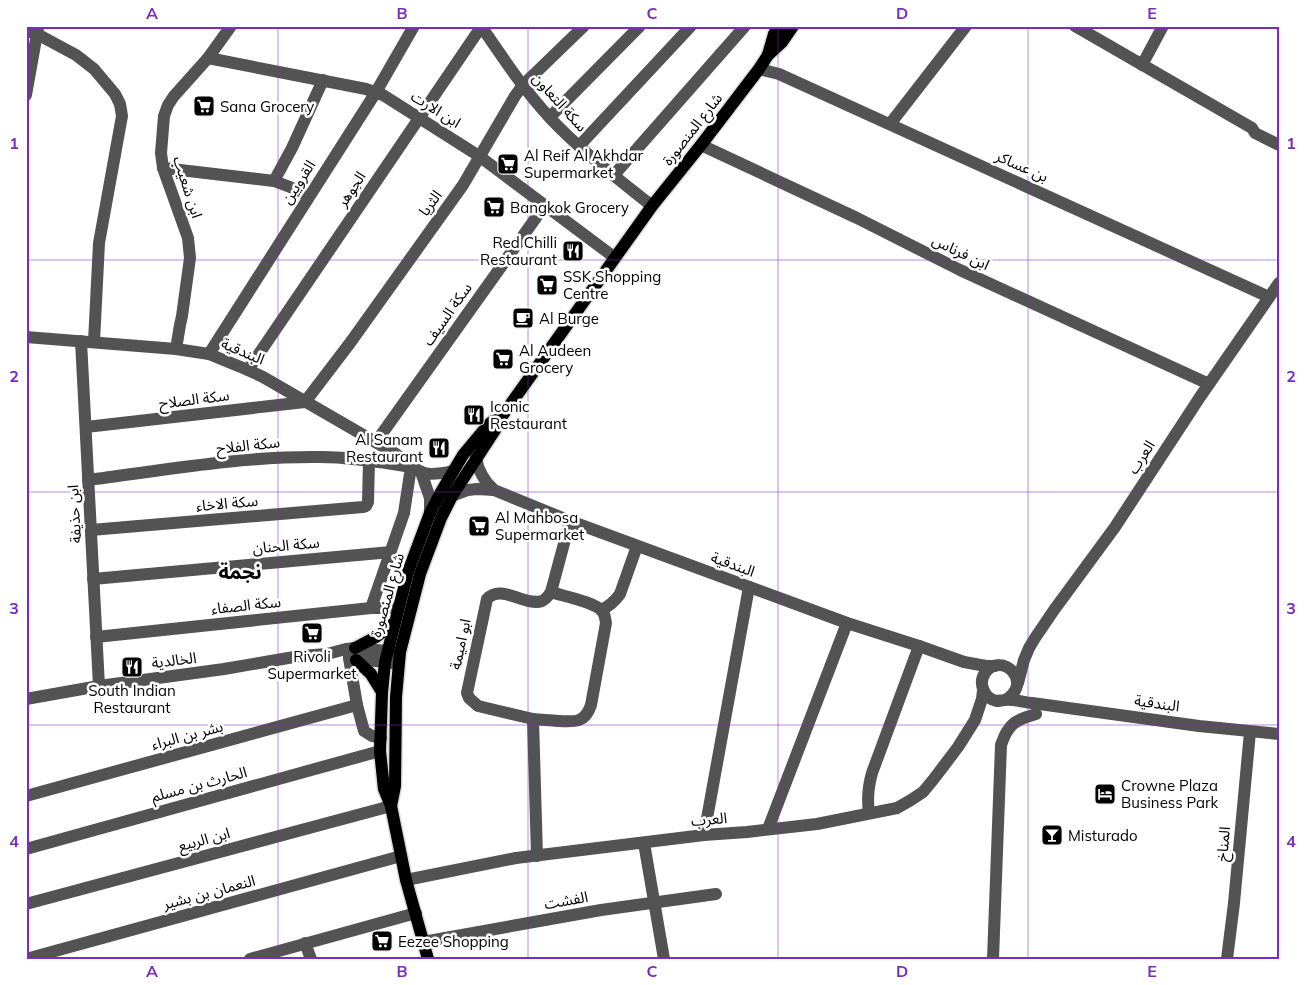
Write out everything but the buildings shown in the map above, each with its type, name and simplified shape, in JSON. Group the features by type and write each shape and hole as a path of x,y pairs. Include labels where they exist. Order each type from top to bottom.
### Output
{"main road":[{"name":"شارع المنصورة","path":"768,55 774,34 779,26"},
{"name":"شارع المنصورة","path":"428,959 406,880 390,806 384,789 380,752 382,693 420,574 441,518 452,496 495,430 500,418 614,257 768,55 782,42 794,26"},
{"name":"شارع المنصورة","path":"390,806 395,786 396,697 393,657 394,623 408,572 430,513 453,471 488,425 500,418"},
{"path":"382,693 378,683 353,655 394,623"}],"street":[{"name":"ابن شعيب","path":"176,350 190,258 188,238 163,168 161,153 164,116 168,105 181,87 208,58 231,26"},
{"name":"القرويين","path":"209,354 376,92 414,26"},
{"name":"سكة التعاون","path":"481,26 523,85 550,117 579,146 652,206"},
{"name":"الجوهر","path":"248,370 481,26"},
{"name":"الثريا","path":"305,402 350,343 472,172 479,156 523,85 584,26"},
{"path":"550,117 640,26"},
{"path":"579,146 691,26"},
{"path":"614,175 745,26"},
{"path":"890,124 966,26"},
{"path":"1075,26 1252,128 1255,133 1279,145"},
{"path":"1142,65 1163,26"},
{"path":"26,95 34,31"},
{"name":"ابن حذيفة","path":"34,31 76,55 94,70 115,94 120,104 122,116 99,243 88,342 86,427 99,686"},
{"name":"ابن الارت","path":"208,58 376,92 479,156 614,257"},
{"name":"بن عساكر","path":"759,69 779,74 1269,298"},
{"path":"274,181 292,148 323,80"},
{"path":"1252,128 1259,128 1279,138"},
{"name":"ابن فرناس","path":"701,145 857,218 969,274 1209,384"},
{"path":"163,168 274,181 290,186 308,196"},
{"name":"سكة السيف","path":"376,442 545,205"},
{"name":"العرب","path":"1001,666 1014,663 1028,648 1114,527 1279,283"},
{"name":"البندقية","path":"26,337 209,354 248,370 376,442 396,454 416,470"},
{"name":"سكة الصلاح","path":"86,427 305,402"},
{"name":"سكة الفلاح","path":"88,480 269,458 322,456 369,460 416,470"},
{"path":"476,457 481,475 494,490"},
{"name":"سكة الاخاء","path":"91,530 363,508 368,502 369,460"},
{"path":"416,470 431,475 453,471"},
{"path":"416,470 430,498 430,513"},
{"name":"شارع المنصورة","path":"371,608 404,513 416,470"},
{"name":"البندقية","path":"452,496 468,490 494,490 570,521 848,623 964,662 986,666 1001,666"},
{"path":"570,521 551,592 595,605 601,610 609,606 620,594 637,546"},
{"name":"سكة الحنان","path":"94,579 391,552"},
{"path":"704,835 749,587"},
{"name":"ابو اميمة","path":"551,592 542,601 500,594 495,594 487,599 467,693 468,698 478,706 533,719 572,722 585,716 589,711 606,623 605,616 601,610"},
{"name":"سكة الصفاء","path":"96,637 371,608 399,608"},
{"path":"768,829 848,623"},
{"path":"869,814 868,786 872,772 919,646"},
{"name":"العرب","path":"1017,685 1028,648"},
{"name":"الخالدية","path":"26,700 99,686 224,669 300,656 327,654 336,651 353,655 393,657"},
{"path":"353,655 357,705 364,731 372,736 381,738"},
{"name":"البندقية","path":"964,662 977,674 983,686"},
{"path":"993,959 1001,745 1008,730 1014,723 1034,708 1024,697 1017,685 1015,673 1001,666 990,668 983,676 983,686 988,697 1001,700 1011,697 1017,685"},
{"name":"العرب","path":"406,880 516,858 704,835 817,824 897,808 923,792 958,747 975,720 983,686"},
{"name":"البندقية","path":"1001,700 1034,708 1279,734"},
{"name":"العرب","path":"975,720 1001,700"},
{"name":"بشر بن البراء","path":"26,796 357,705"},
{"path":"533,719 537,856"},
{"name":"المناخ","path":"1227,959 1250,732"},
{"name":"الحارث بن مسلم","path":"26,849 380,752"},
{"name":"ابن الربيع","path":"26,904 390,806"},
{"path":"644,843 664,959"},
{"name":"النعمان بن بشير","path":"26,959 401,856"},
{"name":"الفشت","path":"423,942 601,910 716,894"},
{"path":"250,959 416,913"},
{"path":"305,943 311,959"}],"place":[{"name":"Sana Grocery","path":"204,106"},
{"name":"Al Reif Al Akhdar Supermarket","path":"508,164"},
{"name":"Bangkok Grocery","path":"494,207"},
{"name":"Red Chilli Restaurant","path":"573,251"},
{"name":"SSK Shopping Centre","path":"547,285"},
{"name":"Al Burge","path":"523,318"},
{"name":"Al Audeen Grocery","path":"503,359"},
{"name":"Iconic Restaurant","path":"474,415"},
{"name":"Al Sanam Restaurant","path":"439,448"},
{"name":"Al Mahbosa Supermarket","path":"479,526"},
{"name":"Rivoli Supermarket","path":"312,633"},
{"name":"South Indian Restaurant","path":"132,667"},
{"name":"Crowne Plaza Business Park","path":"1105,794"},
{"name":"Misturado","path":"1052,835"},
{"name":"Eezee Shopping","path":"382,941"}],"district":[{"name":"نجمة","path":"240,571"}]}
